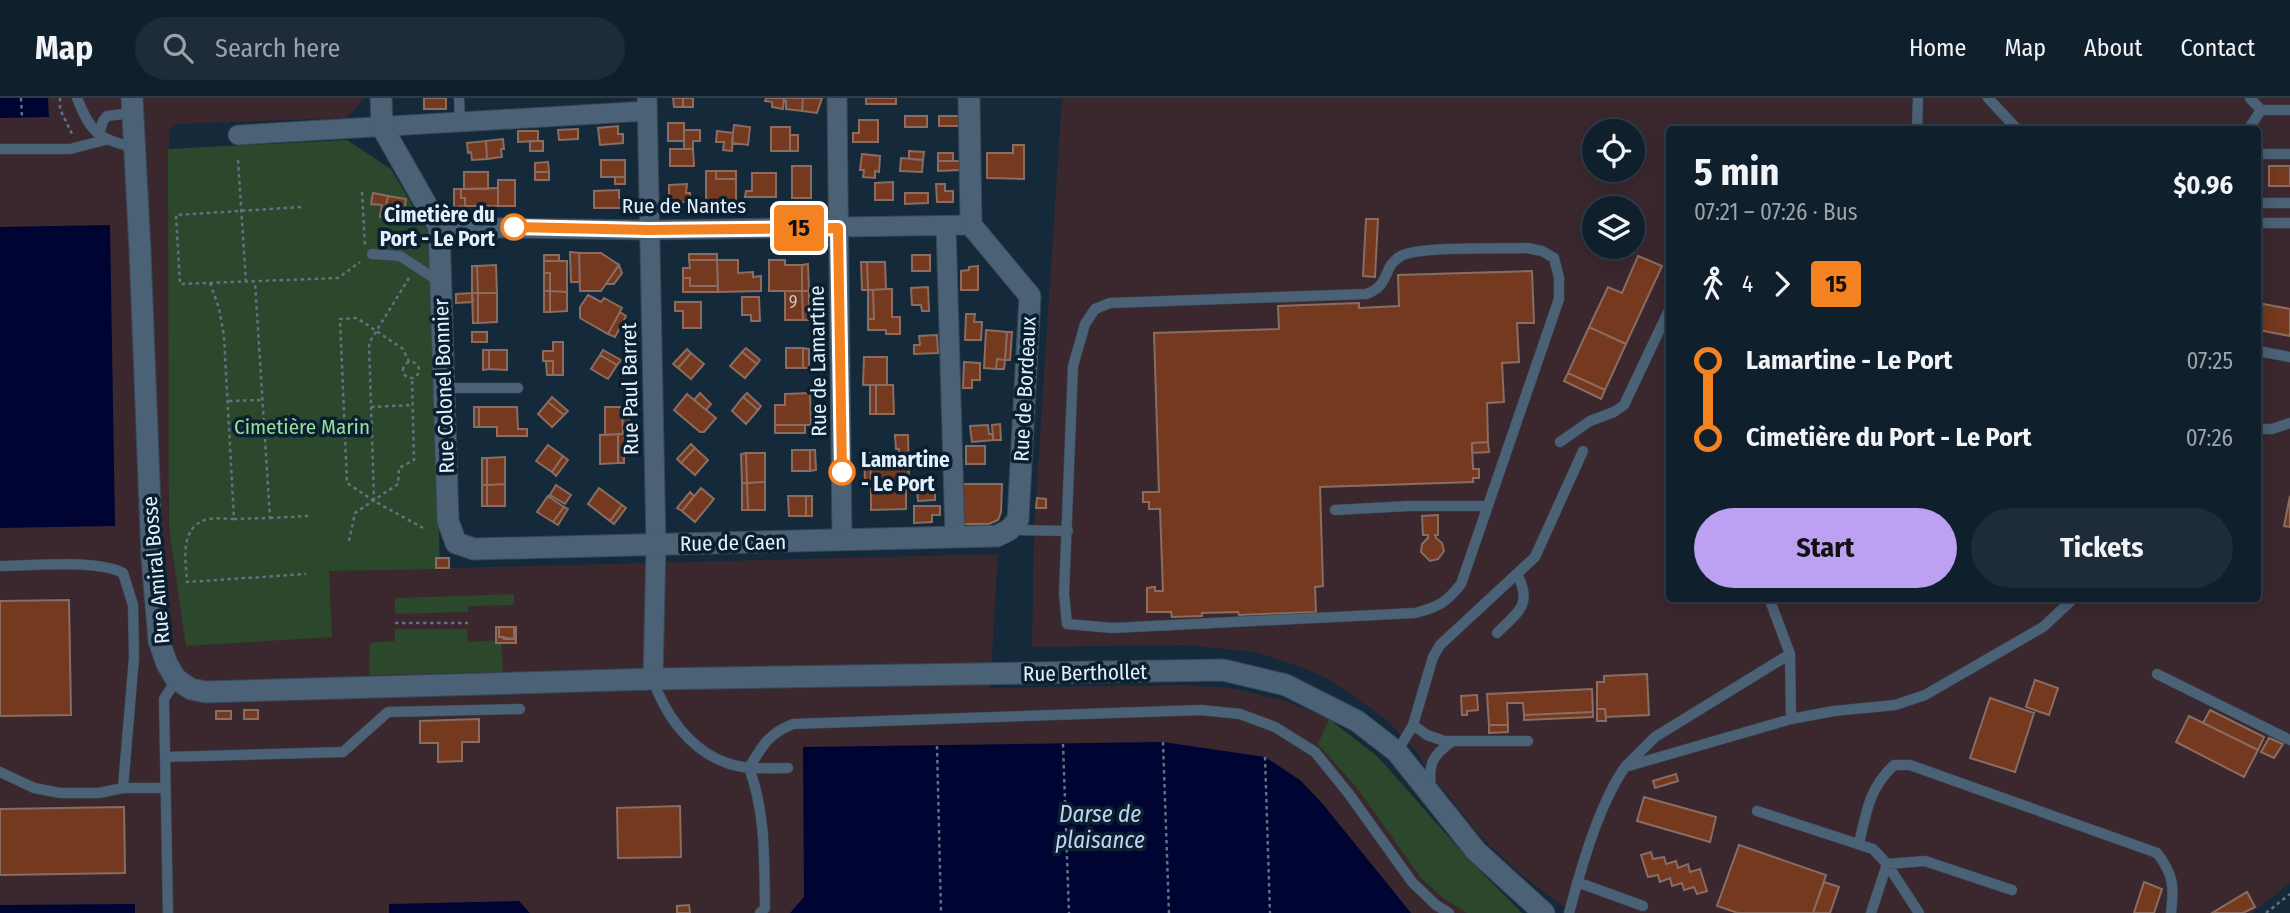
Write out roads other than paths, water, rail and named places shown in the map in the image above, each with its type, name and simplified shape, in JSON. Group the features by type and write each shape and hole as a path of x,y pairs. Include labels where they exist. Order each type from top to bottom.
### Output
{"main road":[{"path":"381,98 382,127 439,227"},
{"path":"969,98 971,225"},
{"name":"Rue Amiral Bosse","path":"132,106 152,558 159,641 176,679"},
{"name":"Rue de Bordeaux","path":"971,225 1030,296 1018,520 1009,530"},
{"name":"Rue Colonel Bonnier","path":"439,227 448,521 456,543"},
{"name":"Rue de Caen","path":"456,543 474,548 656,545 997,536 1009,530"},
{"name":"Rue Berthollet","path":"176,679 191,689 206,692 532,681 1223,670 1286,685 1357,721 1397,752 1476,851 1544,913"}],"street":[{"name":"Rue de Lamartine","path":"836,98 842,540"},
{"path":"238,135 382,127 647,104"},
{"name":"Rue Paul Barret","path":"647,104 656,545 653,679"},
{"name":"Rue de Nantes","path":"439,227 649,230 971,225"},
{"path":"946,226 954,537"}],"lane":[{"path":"77,98 86,120 102,137 135,148"},
{"path":"459,98 460,121"},
{"path":"1917,126 1919,98"},
{"path":"1988,98 2014,126"},
{"path":"2250,98 2261,110 2290,110"},
{"path":"102,137 103,121 107,116 132,106"},
{"path":"2251,126 2261,110"},
{"path":"0,149 70,149 102,137"},
{"path":"2261,154 2290,153"},
{"path":"2261,203 2290,203"},
{"path":"2261,223 2290,223"},
{"path":"1527,248 1542,251 1554,258 1559,278 1559,299 1487,506 1461,584 1450,599 1437,607 1404,614 1113,628 1067,624 1065,619 1073,366 1085,324 1095,309 1110,303 1366,294 1377,290 1394,261 1404,254 1527,248"},
{"path":"369,256 400,257 441,282"},
{"path":"1560,442 1590,421 1624,405 1666,316"},
{"path":"2261,352 2290,357"},
{"path":"444,388 518,388"},
{"path":"2261,429 2272,429 2290,423"},
{"path":"1397,752 1413,725 1433,657 1440,645 1535,557 1583,451"},
{"path":"1335,510 1487,506"},
{"path":"1009,530 1068,531"},
{"path":"0,565 92,566 113,568 123,573 134,605 134,657 123,788"},
{"path":"1497,633 1522,608 1525,595 1517,574"},
{"path":"1770,602 1790,654 1791,719"},
{"path":"1625,767 1791,719 1895,705 1925,695 2043,627 2070,602"},
{"path":"1569,913 1612,786 1625,767 1655,737 1790,654"},
{"path":"2157,674 2290,740"},
{"path":"168,913 164,699 176,679"},
{"path":"653,679 659,698 680,729 701,750 727,763 749,768 788,768"},
{"path":"164,757 343,752 388,712 520,709"},
{"path":"749,768 766,739 793,724 1201,710 1240,714 1275,727 1315,752 1349,794 1412,882 1436,905 1449,913"},
{"path":"1413,725 1427,735 1444,741 1528,741"},
{"path":"1432,796 1429,773 1433,758 1453,741"},
{"path":"1859,845 1870,797 1881,777 1894,765 1910,765 2157,853 2169,868 2174,887 2171,913"},
{"path":"749,768 757,789 764,835 765,908 760,913"},
{"path":"0,772 34,788 60,793 165,788"},
{"path":"1757,811 1873,849 1887,864 1919,913"},
{"path":"1887,864 1925,861 2012,890"},
{"path":"1871,913 1887,864"},
{"path":"1577,883 1643,906"}],"water":[{"path":"0,98 48,98 49,117 0,118"},
{"path":"110,225 115,526 0,528 0,227"},
{"name":"Darse de plaisance","path":"1163,742 1265,757 1300,780 1322,803 1411,913 790,913 804,897 803,747"},
{"path":"519,901 530,913 389,913 389,904"},
{"path":"135,904 135,913 0,913 0,905"}],"place":[{"name":"Cimetière du Port - Le Port","path":"514,227"},
{"name":"Lamartine - Le Port","path":"842,472"}],"park label":[{"name":"Cimetière Marin","path":"302,427"}]}
